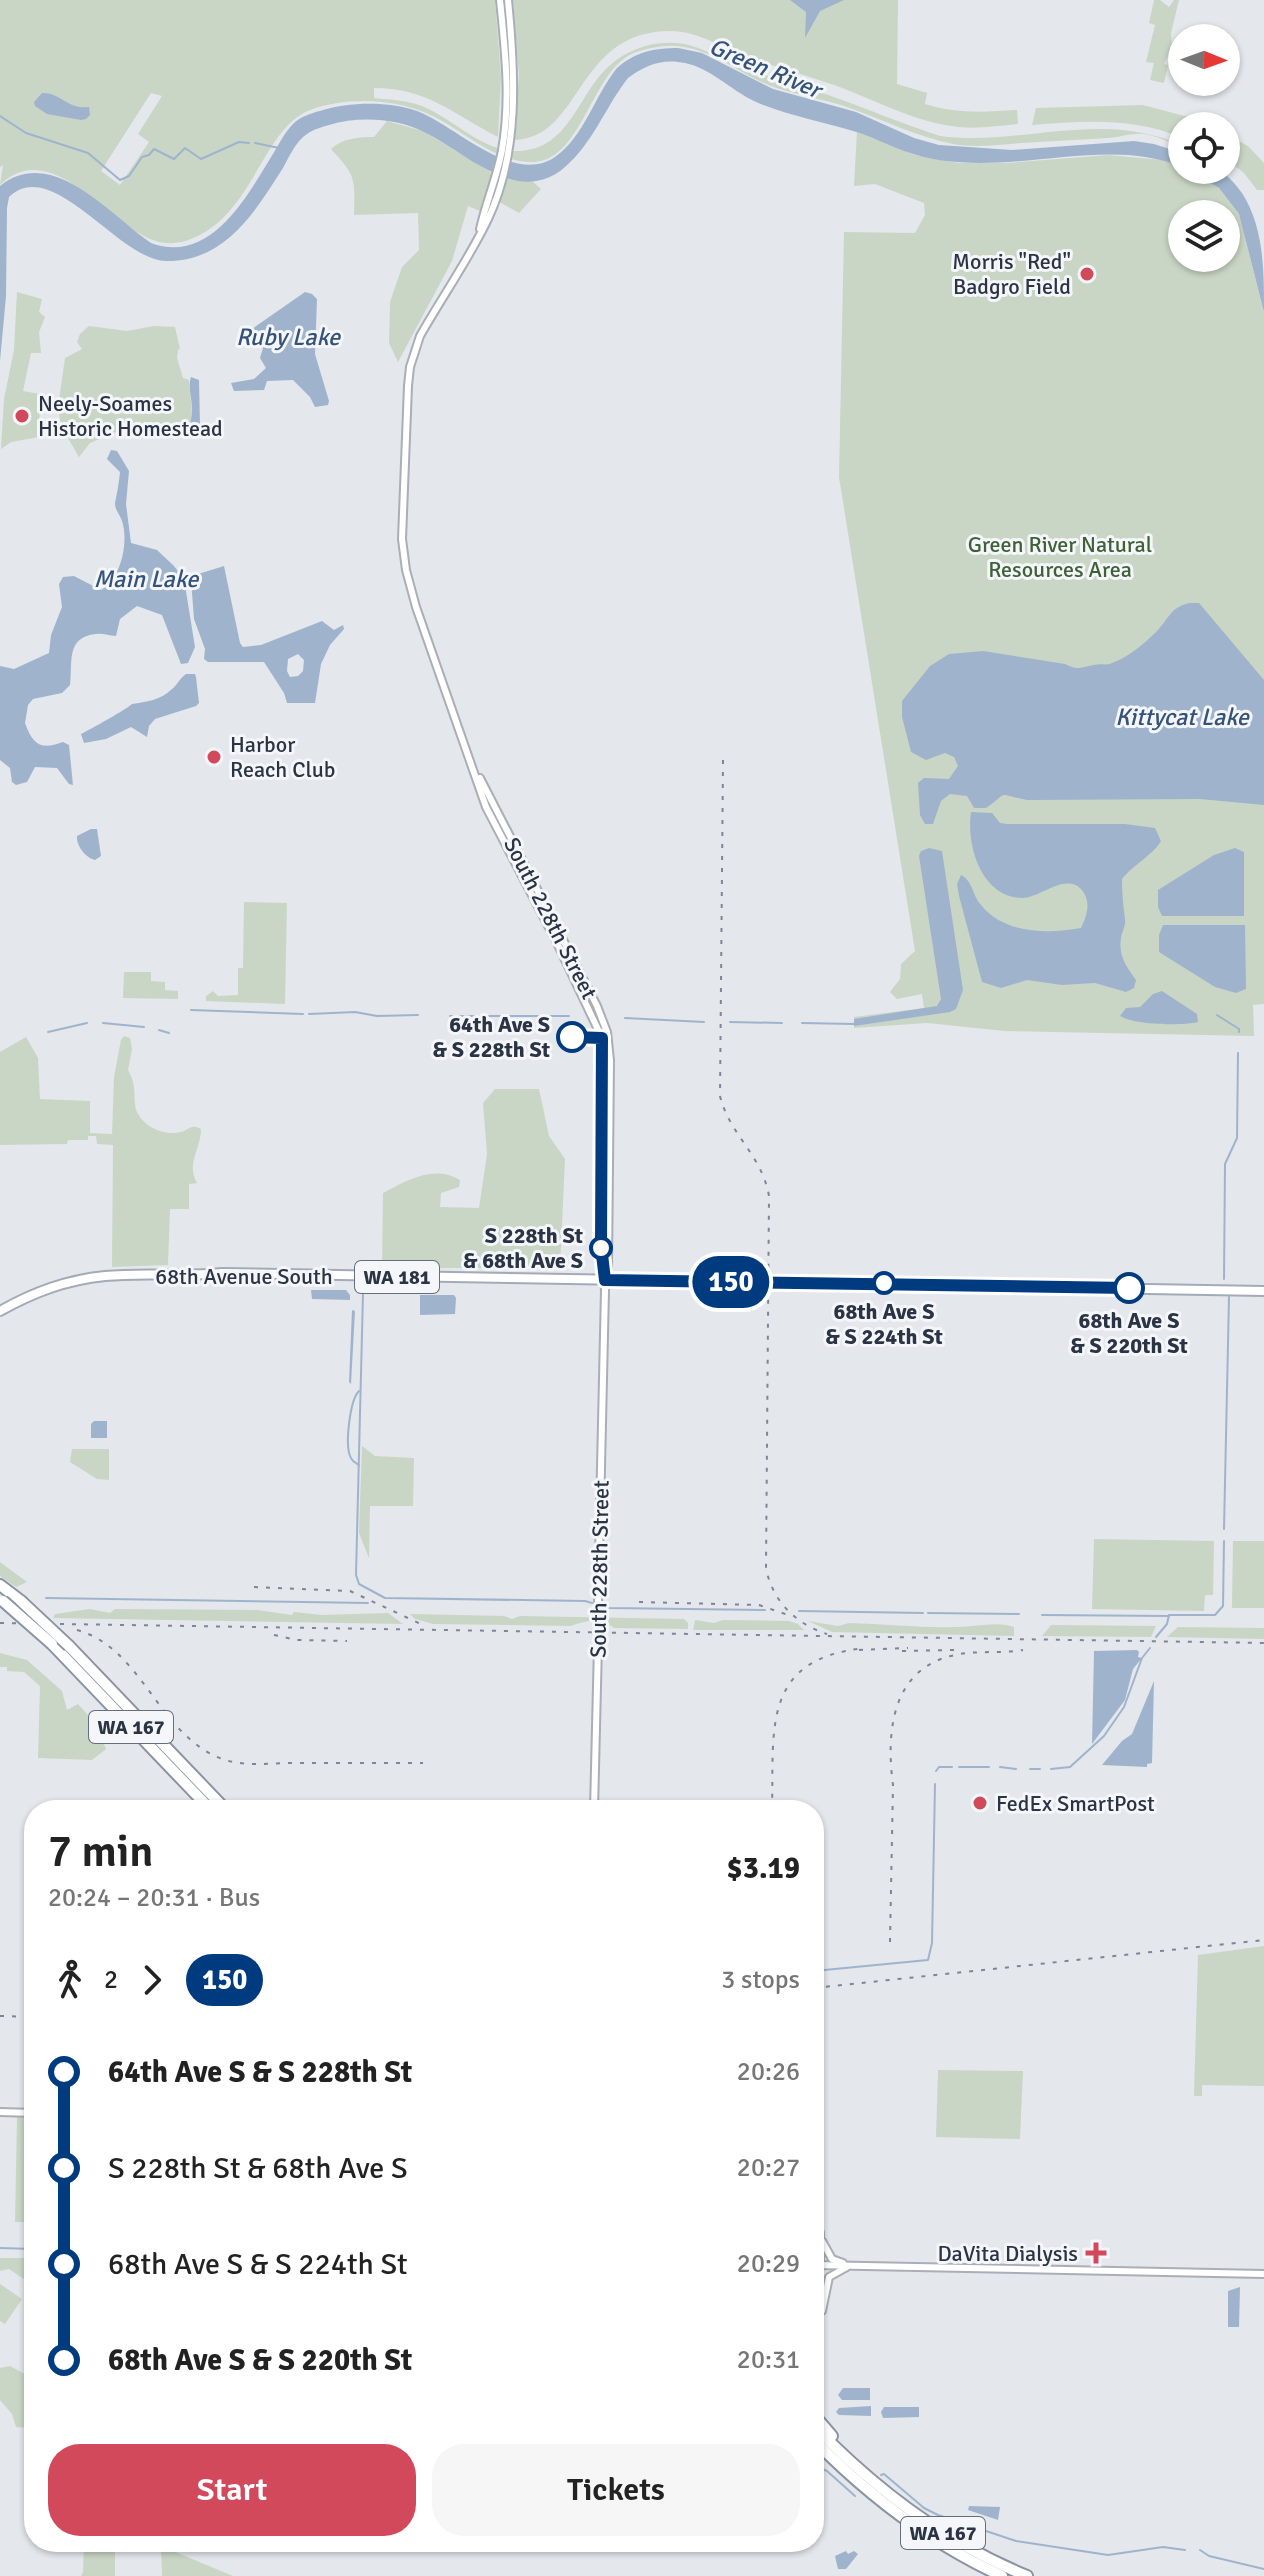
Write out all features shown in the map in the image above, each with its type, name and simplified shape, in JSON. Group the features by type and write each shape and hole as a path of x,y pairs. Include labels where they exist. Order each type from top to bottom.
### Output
{"highway":[{"name":"WA 167","path":"0,1585 69,1646 216,1800"},
{"name":"WA 167","path":"2,1600 52,1644 201,1800"},
{"path":"824,2426 868,2477"},
{"name":"WA 167","path":"824,2435 868,2477 944,2534 1027,2576"},
{"name":"WA 167","path":"824,2450 897,2515 1002,2576"},
{"path":"824,2457 875,2503 897,2515"}],"main road":[{"path":"491,202 506,118 500,0"},
{"path":"491,202 503,172 510,130 514,76 508,0"},
{"name":"South 228th Street","path":"491,202 457,275 420,336 410,367 402,539 409,588 468,755 597,1006 607,1032 610,1060 608,1268 605,1280 594,1800"},
{"name":"68th Avenue South","path":"0,1311 42,1290 103,1276 222,1273 1264,1291"},
{"path":"0,2112 24,2113"},
{"path":"824,2244 832,2259 851,2266"},
{"path":"824,2265 1264,2274"},
{"path":"824,2301 829,2277 851,2266"}],"green space":[{"path":"0,0 495,0 501,77 498,137 439,104 410,92 374,88 374,98 422,106 481,141 506,150 537,148 551,140 572,118 609,66 640,48 667,43 694,47 744,68 940,136 994,137 1101,129 1128,131 1168,139 1139,134 987,146 953,144 840,105 771,86 702,52 673,46 645,50 625,58 613,69 574,134 562,148 549,158 534,162 497,154 442,121 395,104 343,102 310,110 280,134 230,210 214,226 178,243 158,242 136,231 59,176 39,170 19,172 0,185 3,165 0,167","holes":["151,93 162,96 138,134 149,142 120,185 101,171"]},
{"path":"513,0 898,0 897,84 927,93 925,104 937,107 971,112 1017,110 1018,124 968,128 936,123 750,58 701,37 670,31 639,36 615,48 597,65 554,122 537,135 514,140 519,75"},
{"path":"1154,0 1160,0 1169,7 1174,0 1179,0 1173,24 1168,24 1168,56 1164,64 1168,65 1164,83 1150,80 1154,63 1146,62 1155,25 1149,23"},
{"path":"1143,105 1169,112 1168,133 1127,124 1032,125 1036,108"},
{"path":"387,121 423,131 497,176 531,180 541,189 519,213 487,195 480,211 468,206 452,261 398,362 389,343 390,302 402,267 419,250 418,213 354,215 350,172 331,149 346,140 374,137"},
{"name":"Green River Natural Resources Area","path":"857,132 915,155 959,163 1007,163 1108,155 1163,160 1168,162 1168,184 1212,184 1228,200 1168,200 1168,272 1240,272 1240,218 1264,312 1264,1004 1253,1005 1254,1036 1005,1031 927,1023 854,1028 854,1017 924,1008 922,994 897,999 890,992 900,979 901,964 915,951 839,477 844,232 915,233 925,215 924,203 875,184 854,186"},
{"path":"1240,142 1264,163 1264,190 1257,190 1240,170"},
{"path":"17,292 42,299 39,312 45,317 39,332 41,353 31,353 23,391 40,394 39,437 11,442 1,449 4,399 14,350"},
{"path":"89,326 127,331 154,326 175,327 180,349 177,358 183,378 189,380 192,409 189,427 130,426 90,443 79,457 61,426 58,407 65,358 82,349 77,342"},
{"path":"244,902 287,903 285,1004 206,1001 206,996 213,991 218,996 238,995 238,968 243,968"},
{"path":"124,972 151,972 151,981 165,982 165,990 178,991 178,999 123,998"},
{"path":"124,1036 130,1038 132,1049 128,1070 136,1109 142,1119 152,1128 165,1132 178,1133 194,1127 201,1129 193,1162 197,1183 189,1184 189,1209 170,1209 168,1265 112,1267 113,1145 97,1144 96,1136 88,1136 88,1140 68,1140 67,1144 0,1145 0,1052 26,1037 38,1058 40,1099 90,1101 90,1133 112,1134 114,1077"},
{"path":"495,1089 539,1089 549,1136 565,1159 560,1268 382,1268 383,1193 420,1176 450,1175 460,1180 459,1187 441,1193 440,1207 479,1208 487,1154 483,1103"},
{"path":"362,1446 375,1456 414,1458 413,1506 370,1506 369,1558 359,1533"},
{"path":"72,1449 109,1449 109,1480 97,1479 70,1462"},
{"path":"1094,1539 1214,1541 1213,1595 1205,1595 1204,1611 1092,1609"},
{"path":"1233,1541 1264,1541 1264,1608 1232,1608"},
{"path":"0,1562 27,1582 16,1587 0,1576"},
{"path":"90,1609 110,1613 115,1609 257,1610 292,1615 294,1612 322,1615 388,1613 403,1624 53,1618 55,1614"},
{"path":"410,1614 504,1616 512,1619 520,1616 684,1619 688,1629 614,1628 593,1621 571,1626 433,1624 415,1619"},
{"path":"695,1620 714,1623 723,1620 789,1621 804,1630 693,1630"},
{"path":"808,1621 838,1626 849,1623 944,1627 1000,1624 1014,1627 1014,1636 832,1632"},
{"path":"1051,1625 1156,1626 1151,1637 1042,1636"},
{"path":"1178,1627 1264,1628 1264,1639 1167,1637"},
{"path":"0,1653 27,1660 62,1691 67,1710 78,1704 96,1724 106,1749 92,1760 38,1758 40,1686 24,1672 7,1671 7,1667 0,1667"},
{"path":"1264,1946 1264,2086 1202,2085 1202,2096 1194,2096 1198,1955"},
{"path":"938,2070 1023,2071 1020,2139 936,2137"},
{"path":"17,2117 24,2117 24,2222 15,2222"},
{"path":"0,2258 24,2258 24,2279 9,2269 0,2271"},
{"path":"0,2284 22,2299 5,2324 0,2321"},
{"path":"10,2366 24,2374 24,2427 16,2427 12,2414 0,2400 0,2368"},
{"path":"84,2552 115,2552 115,2576 81,2576"},
{"path":"161,2552 175,2552 233,2576 162,2576"}],"water":[{"path":"790,0 844,0 820,11 805,38 806,12"},
{"path":"678,48 702,53 773,89 856,112 914,138 939,145 1012,150 1134,141 1168,148 1168,163 1116,155 1011,162 939,160 766,106 694,66 662,62 641,69 628,78 584,147 565,167 547,178 529,182 493,172 424,132 402,124 353,120 315,129 296,145 261,201 236,231 222,244 187,259 166,261 147,256 65,199 45,189 26,188 9,197 7,208 6,296 0,361 0,186 20,175 40,173 80,188 151,243 172,247 192,244 209,236 225,222 251,189 287,131 309,114 356,104 406,108 432,118 503,159 521,164 539,164 555,157 574,138 617,68 631,58 661,49"},
{"path":"42,93 54,95 75,106 89,107 90,115 81,120 47,114 34,102"},
{"path":"1212,184 1234,184 1255,220 1264,280 1264,312 1240,218 1240,200 1228,200"},
{"name":"Ruby Lake","path":"305,292 317,299 315,354 328,405 315,407 310,397 293,380 267,381 264,390 234,391 231,383 254,379 266,368 260,358 263,348 252,334 252,329"},
{"path":"191,377 199,380 200,426 194,430 189,427"},
{"name":"Main Lake","path":"111,450 117,451 129,471 126,504 131,543 157,550 184,579 195,647 188,663 181,664 162,615 137,606 120,619 116,636 96,634 79,640 72,652 70,685 62,693 33,699 28,705 25,723 31,737 39,744 49,746 63,742 69,745 73,785 57,768 35,767 27,782 16,785 12,782 10,768 0,760 0,666 14,669 49,653 51,635 62,607 59,584 63,577 74,576 101,590 114,578 122,559 124,530 115,503 120,472 107,459"},
{"path":"224,566 243,647 261,645 322,621 334,630 343,625 344,629 330,645 321,664 315,703 287,703 264,662 208,662 204,659 205,649 194,619 191,580 195,575","holes":["298,654 304,660 303,671 298,676 290,677 288,659"]},
{"name":"Kittycat Lake","path":"1189,603 1199,603 1264,680 1264,805 1200,799 1027,800 1004,795 986,808 974,808 967,796 950,794 941,801 933,824 925,824 920,815 918,783 924,778 949,779 958,766 954,757 945,753 926,760 911,752 902,717 902,701 930,666 949,654 983,651 1076,668 1110,664 1136,649 1157,631 1174,610"},
{"path":"186,674 195,674 196,677 199,703 196,706 155,719 149,726 147,737 131,727 106,739 84,743 81,734 132,704 163,696"},
{"path":"971,812 992,813 1000,823 1007,824 1125,824 1155,828 1161,841 1122,879 1125,922 1121,950 1136,980 1134,988 1126,992 1095,983 1062,985 1027,980 1001,988 982,982 959,896 957,884 961,875 991,915 1027,930 1081,928 1087,902 1078,886 1071,884 1054,886 1022,898 996,889 979,867 974,853"},
{"path":"97,829 101,856 95,860 82,851 77,840 77,836"},
{"path":"929,848 942,851 963,990 956,1009 854,1026 854,1019 937,1006 941,999 919,856 921,851"},
{"path":"1235,848 1244,852 1244,916 1162,916 1158,907 1158,890 1214,855"},
{"path":"1163,925 1245,925 1246,989 1236,993 1215,987 1159,952 1159,935"},
{"path":"1162,991 1197,1014 1198,1022 1159,1024 1120,1016 1126,1008 1140,1007 1153,994"},
{"path":"311,1290 346,1290 350,1300 312,1299"},
{"path":"420,1295 454,1295 455,1314 420,1315"},
{"path":"352,1310 355,1311 351,1384 349,1382"},
{"path":"107,1421 107,1438 91,1438 91,1424"},
{"path":"1137,1650 1138,1657 1142,1658 1133,1669 1125,1700 1092,1744 1094,1651"},
{"path":"1154,1681 1152,1763 1147,1767 1102,1765 1132,1734"},
{"path":"1240,2287 1239,2327 1228,2327 1228,2291"},
{"path":"843,2388 870,2388 870,2400 842,2400 838,2395"},
{"path":"871,2406 871,2416 839,2415 836,2412 839,2408"},
{"path":"884,2407 919,2407 919,2417 883,2418 881,2412"},
{"path":"969,2506 1000,2507 998,2520 968,2510"},
{"path":"846,2551 848,2554 854,2551 858,2554 846,2569 838,2569 835,2556"}],"waterway":[{"path":"0,116 26,133 88,153 120,180 129,176 142,157 154,149 174,159 185,148 201,159 239,142 249,143"},
{"path":"255,143 279,148"},
{"path":"191,1010 303,1014"},
{"path":"309,1014 355,1012 377,1016 418,1015"},
{"path":"1217,1015 1239,1032"},
{"path":"450,1016 569,1016"},
{"path":"625,1018 704,1022"},
{"path":"730,1022 782,1023"},
{"path":"48,1032 87,1023"},
{"path":"103,1023 144,1027"},
{"path":"802,1023 854,1024"},
{"path":"159,1030 169,1033"},
{"path":"1224,1279 1225,1164 1237,1138 1238,1053"},
{"path":"363,1293 356,1575 359,1584 385,1598 585,1601 610,1608 765,1610"},
{"path":"1224,1529 1229,1297"},
{"path":"359,1391 351,1412 348,1442 351,1458 359,1465"},
{"path":"1156,1637 1167,1624 1169,1615 1215,1615 1223,1606 1224,1541"},
{"path":"46,1598 368,1603"},
{"path":"799,1611 923,1613"},
{"path":"928,1613 1019,1614"},
{"path":"1042,1615 1169,1616"},
{"path":"1051,1769 1070,1767 1104,1736 1124,1707 1142,1658 1150,1648"},
{"path":"936,1771 939,1767 952,1767"},
{"path":"959,1767 989,1767"},
{"path":"1000,1767 1016,1769"},
{"path":"1030,1769 1040,1769"},
{"path":"824,1970 928,1960 932,1943 935,1784"},
{"path":"0,2248 24,2249"},
{"path":"824,2470 855,2496"},
{"path":"881,2475 884,2474 924,2508 938,2515 1016,2541 1108,2555 1163,2547 1185,2550"},
{"path":"1200,2550 1209,2556 1264,2569"}],"railway":[{"path":"723,760 720,1096 730,1122 760,1168 769,1196 766,1568 774,1590 787,1609 805,1624 827,1634"},
{"path":"254,1587 350,1591 423,1625"},
{"path":"639,1602 759,1605 788,1615"},
{"path":"0,1623 1264,1643"},
{"path":"77,1630 99,1639 117,1653 178,1727 195,1743 224,1760 254,1764 423,1763"},
{"path":"274,1635 297,1640 347,1641"},
{"path":"772,1800 775,1726 780,1702 790,1682 807,1666 831,1655 865,1648"},
{"path":"859,1650 908,1648"},
{"path":"902,1651 954,1650"},
{"path":"890,1942 891,1745 897,1705 917,1673 934,1662 955,1655 1023,1650"},
{"path":"824,1987 1264,1940"},
{"path":"0,2016 24,2017"}],"bus line":[{"name":"150","path":"572,1037 602,1038 601,1266 605,1280 1129,1288"}],"place":[{"name":"Morris \"Red\" Badgro Field","path":"1087,274"},
{"name":"Neely-Soames Historic Homestead","path":"22,416"},
{"name":"Harbor Reach Club","path":"214,757"},
{"name":"64th Ave S & S 228th St","path":"572,1037"},
{"name":"S 228th St & 68th Ave S","path":"601,1248"},
{"name":"68th Ave S & S 224th St","path":"884,1283"},
{"name":"68th Ave S & S 220th St","path":"1129,1288"},
{"name":"FedEx SmartPost","path":"980,1803"},
{"name":"DaVita Dialysis","path":"1096,2253"}],"water label":[{"name":"Green River","path":"765,68"}]}
